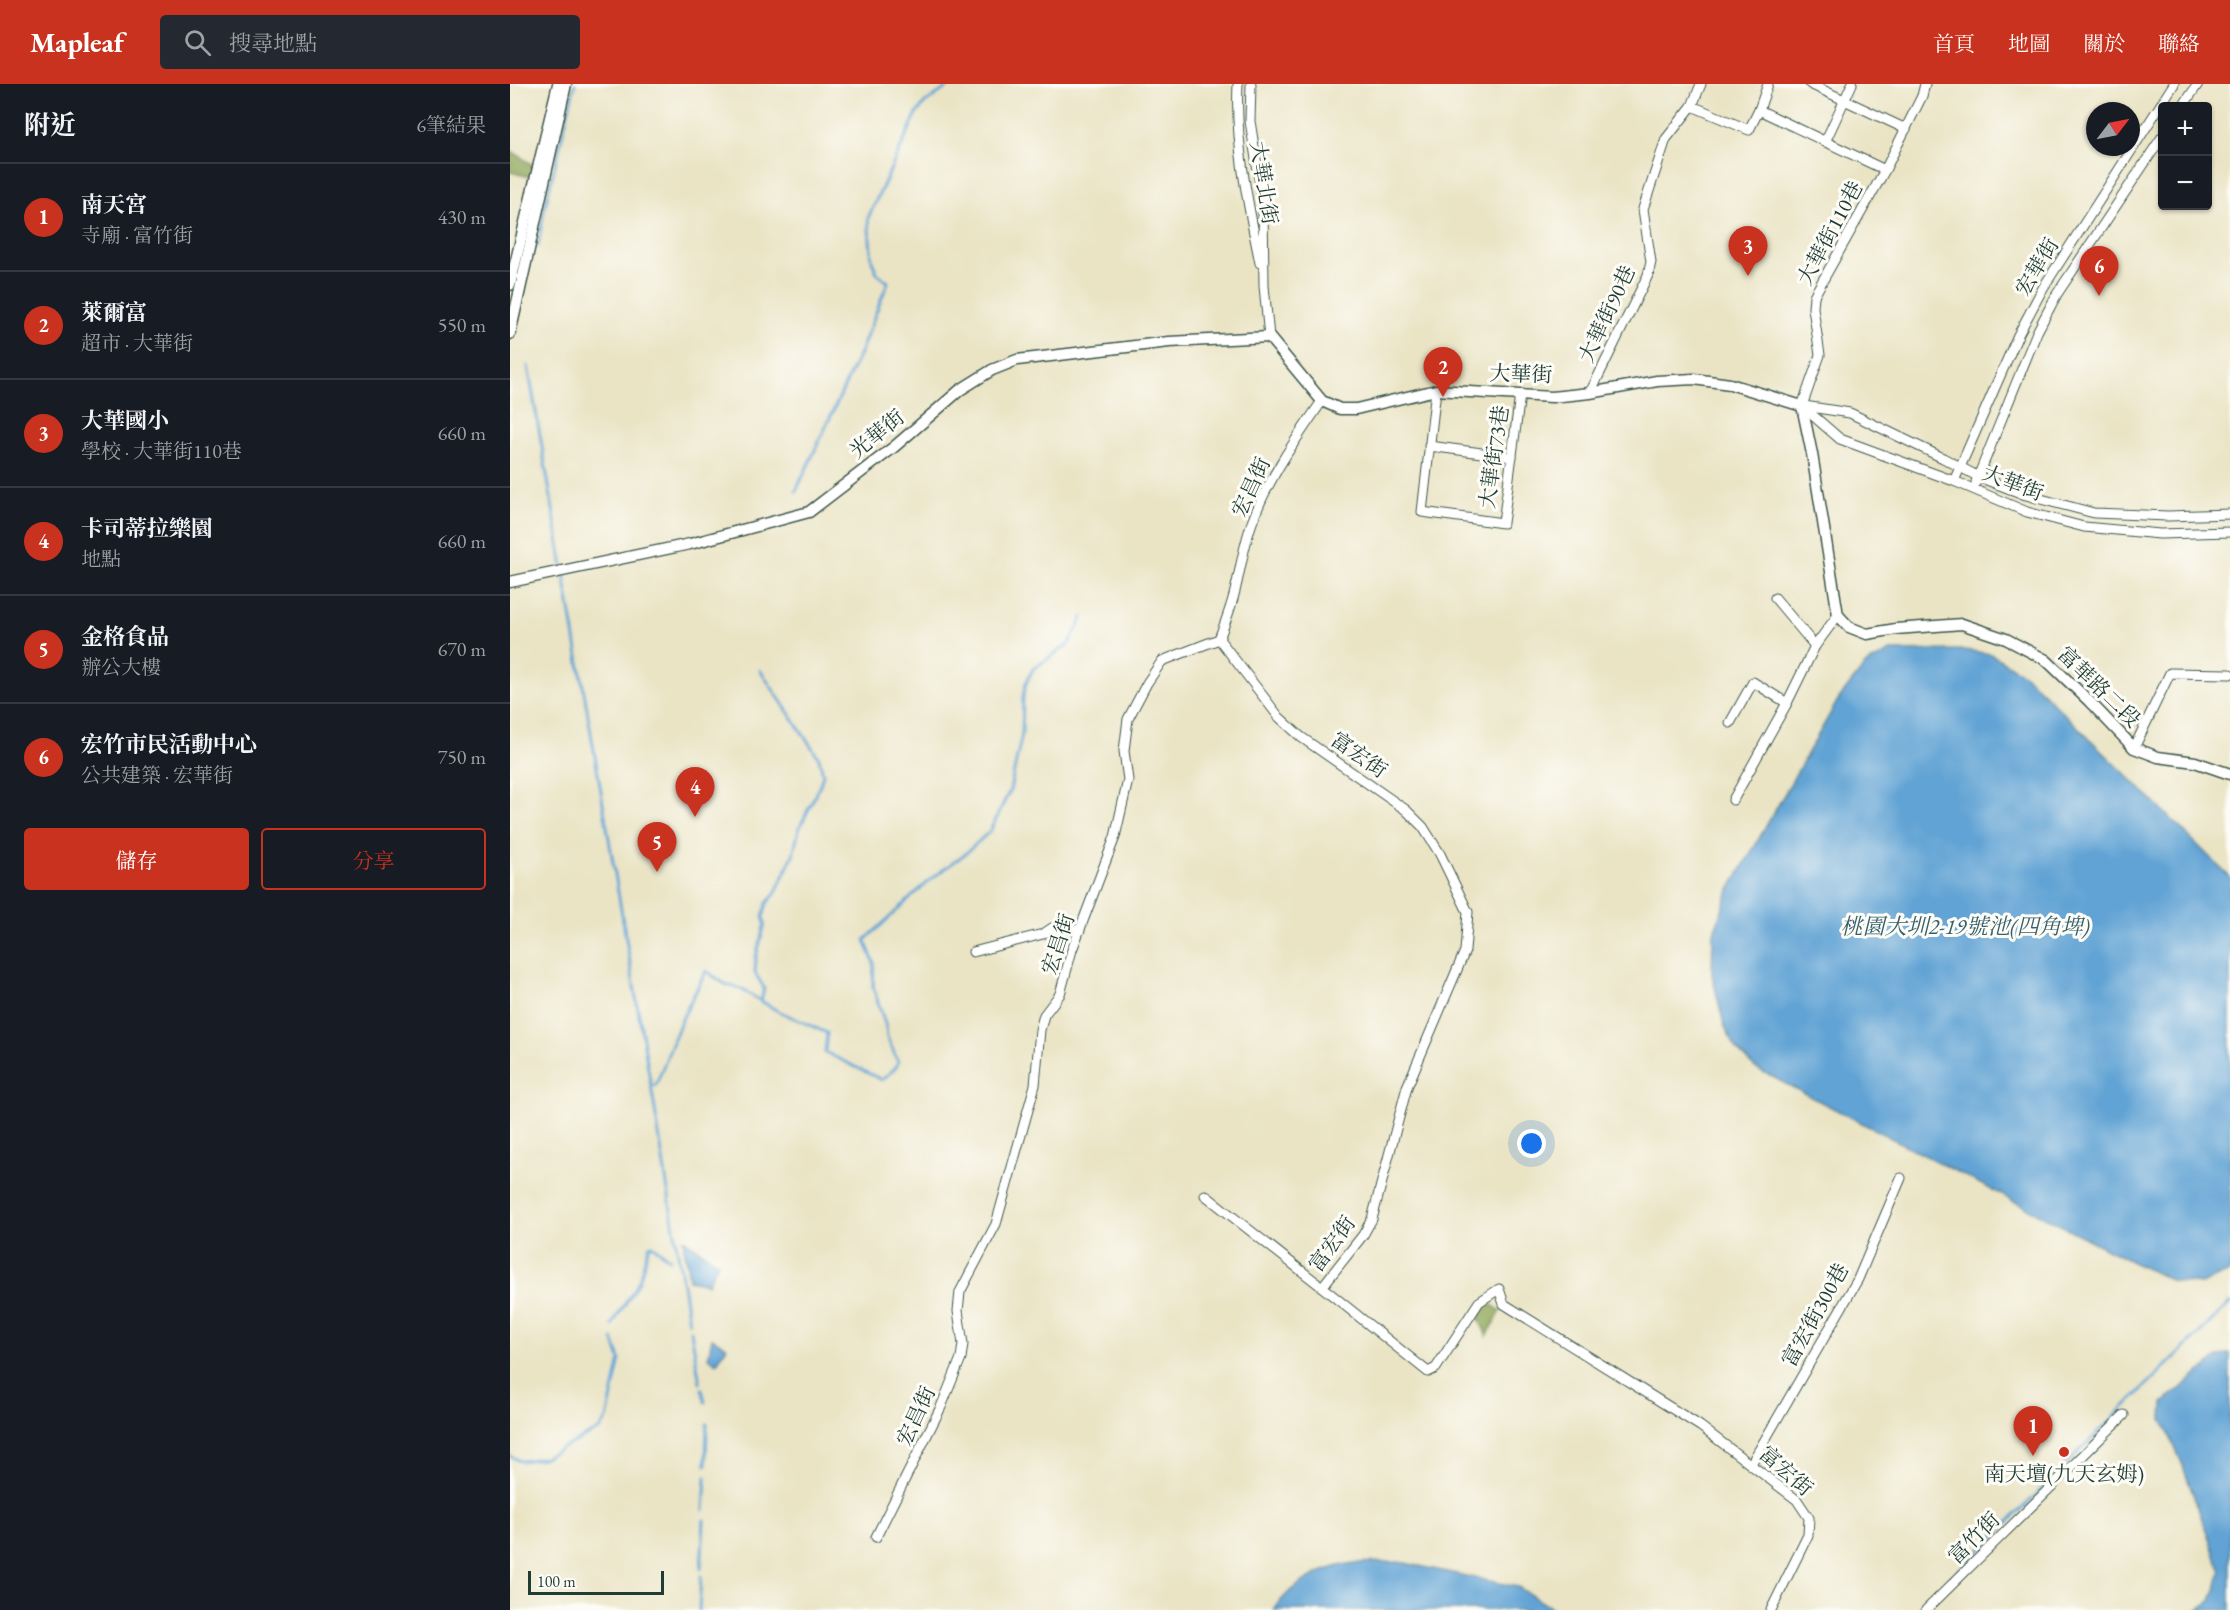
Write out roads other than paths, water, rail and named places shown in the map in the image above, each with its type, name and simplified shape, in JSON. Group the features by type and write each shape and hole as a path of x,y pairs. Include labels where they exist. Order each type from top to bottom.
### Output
{"street":[{"path":"510,285 558,84"},
{"path":"510,334 566,84"},
{"name":"大華北街","path":"1238,84 1237,113 1246,198 1264,286"},
{"name":"大華北街","path":"1251,84 1250,121 1263,202 1264,286 1269,337"},
{"name":"大華街90巷","path":"1590,393 1648,275 1651,262 1643,209 1666,139 1692,106 1701,84"},
{"path":"1692,106 1749,130 1768,84"},
{"path":"1810,84 1906,129"},
{"path":"1825,142 1852,84"},
{"name":"大華街110巷","path":"1802,406 1820,355 1813,308 1814,296 1885,170 1922,96 1925,84"},
{"name":"宏華街","path":"1954,481 2018,335 2043,288 2175,84"},
{"path":"2186,102 2198,84"},
{"path":"1759,110 1885,170"},
{"name":"宏華街","path":"1973,489 2037,332 2056,297 2158,144"},
{"path":"2102,198 2114,209"},
{"path":"2043,288 2056,297"},
{"path":"1269,337 1322,401"},
{"name":"光華街","path":"510,582 690,544 809,512 894,447 960,390 992,370 1017,360 1169,342 1269,337"},
{"name":"大華街","path":"1322,401 1340,409 1356,409 1436,390 1552,397 1657,381 1694,379 1730,384 1802,406 1850,413 1979,477 2026,495 2094,513 2230,514"},
{"path":"1436,390 1429,446 1512,457"},
{"name":"大華街73巷","path":"1429,446 1422,512 1503,523 1520,395"},
{"name":"宏昌街","path":"876,1538 941,1407 961,1358 963,1344 958,1311 960,1292 996,1224 1035,1085 1040,1030 1044,1015 1060,994 1080,930 1115,837 1128,780 1124,752 1128,719 1147,683 1162,661 1219,639 1235,591 1252,522 1263,496 1286,455 1322,401"},
{"path":"1733,800 1787,703 1815,646 1839,615 1802,406"},
{"name":"大華街","path":"1802,406 1840,439 1954,481 2027,512 2084,527 2155,534 2230,532"},
{"path":"2152,515 2155,534"},
{"path":"1774,598 1815,646"},
{"name":"富華路二段","path":"1839,615 1849,627 1867,634 1896,629 1962,624 2007,639 2046,660 2134,748 2158,757 2195,762 2230,774"},
{"name":"富宏街","path":"1219,639 1280,717 1301,737 1406,810 1423,827 1440,854 1468,912 1465,951 1407,1087 1372,1219 1363,1235 1322,1287 1428,1372 1436,1368 1479,1302 1499,1289 1504,1304 1700,1426 1797,1500 1809,1518 1808,1535 1771,1610"},
{"path":"2134,748 2170,674 2230,674"},
{"path":"1730,723 1753,682 1787,703"},
{"path":"973,952 1043,934 1052,928 1080,930"},
{"name":"富宏街300巷","path":"1751,1464 1858,1279 1901,1178"},
{"path":"1205,1195 1322,1287"},
{"name":"富竹街","path":"1926,1610 2124,1415"}],"water":[{"name":"桃園大圳2-19號池(四角埤)","path":"1965,650 1991,654 2025,675 2230,877 2230,1272 2201,1284 2173,1281 2134,1263 1755,1068 1736,1049 1724,1025 1712,975 1713,935 1729,891 1838,700 1865,665 1890,651"},
{"path":"683,1239 718,1262 708,1284 689,1280"},
{"path":"712,1338 727,1347 717,1363 708,1358"},
{"path":"2230,1353 2230,1610 2197,1610 2211,1601 2221,1572 2181,1461 2162,1419 2163,1403 2218,1357"},
{"path":"1400,1562 1518,1587 1555,1610 1274,1610 1296,1586 1316,1574 1354,1563"}],"waterway":[{"path":"538,246 544,210 575,84"},
{"path":"796,491 860,353 888,282 877,273 872,261 868,218 917,113 926,102 952,84"},
{"path":"528,366 563,567"},
{"path":"564,574 651,1086 656,1085 681,1021 706,971 725,984 739,988 776,1010 827,1033 825,1052 882,1080 896,1067 898,1062 887,1037 873,987 874,963 865,940 931,879 966,853 990,831 1010,790 1022,734 1023,696 1026,683 1033,669 1069,644 1083,617"},
{"path":"760,670 819,758 823,774 799,829 793,855 775,894 767,903 763,917 765,923 756,957 755,973 764,988 761,1002"},
{"path":"651,1085 689,1322"},
{"path":"612,1325 639,1281 649,1246 652,1245 670,1259"},
{"path":"2055,1475 2230,1303"},
{"path":"691,1331 700,1383"},
{"path":"510,1456 521,1461 543,1458 600,1429 607,1419 620,1359 613,1339"},
{"path":"702,1389 705,1402"},
{"path":"706,1465 707,1424"},
{"path":"704,1510 706,1477"},
{"path":"1919,1610 2044,1487"},
{"path":"701,1569 704,1520"},
{"path":"699,1610 701,1576"}],"place":[{"name":"大華國小","path":"1748,276"},
{"name":"宏竹市民活動中心","path":"2099,296"},
{"name":"萊爾富","path":"1443,397"},
{"name":"卡司蒂拉樂園","path":"695,817"},
{"name":"金格食品","path":"657,872"},
{"name":"南天壇(九天玄姆)","path":"2064,1452"},
{"name":"南天宮","path":"2033,1456"}]}
